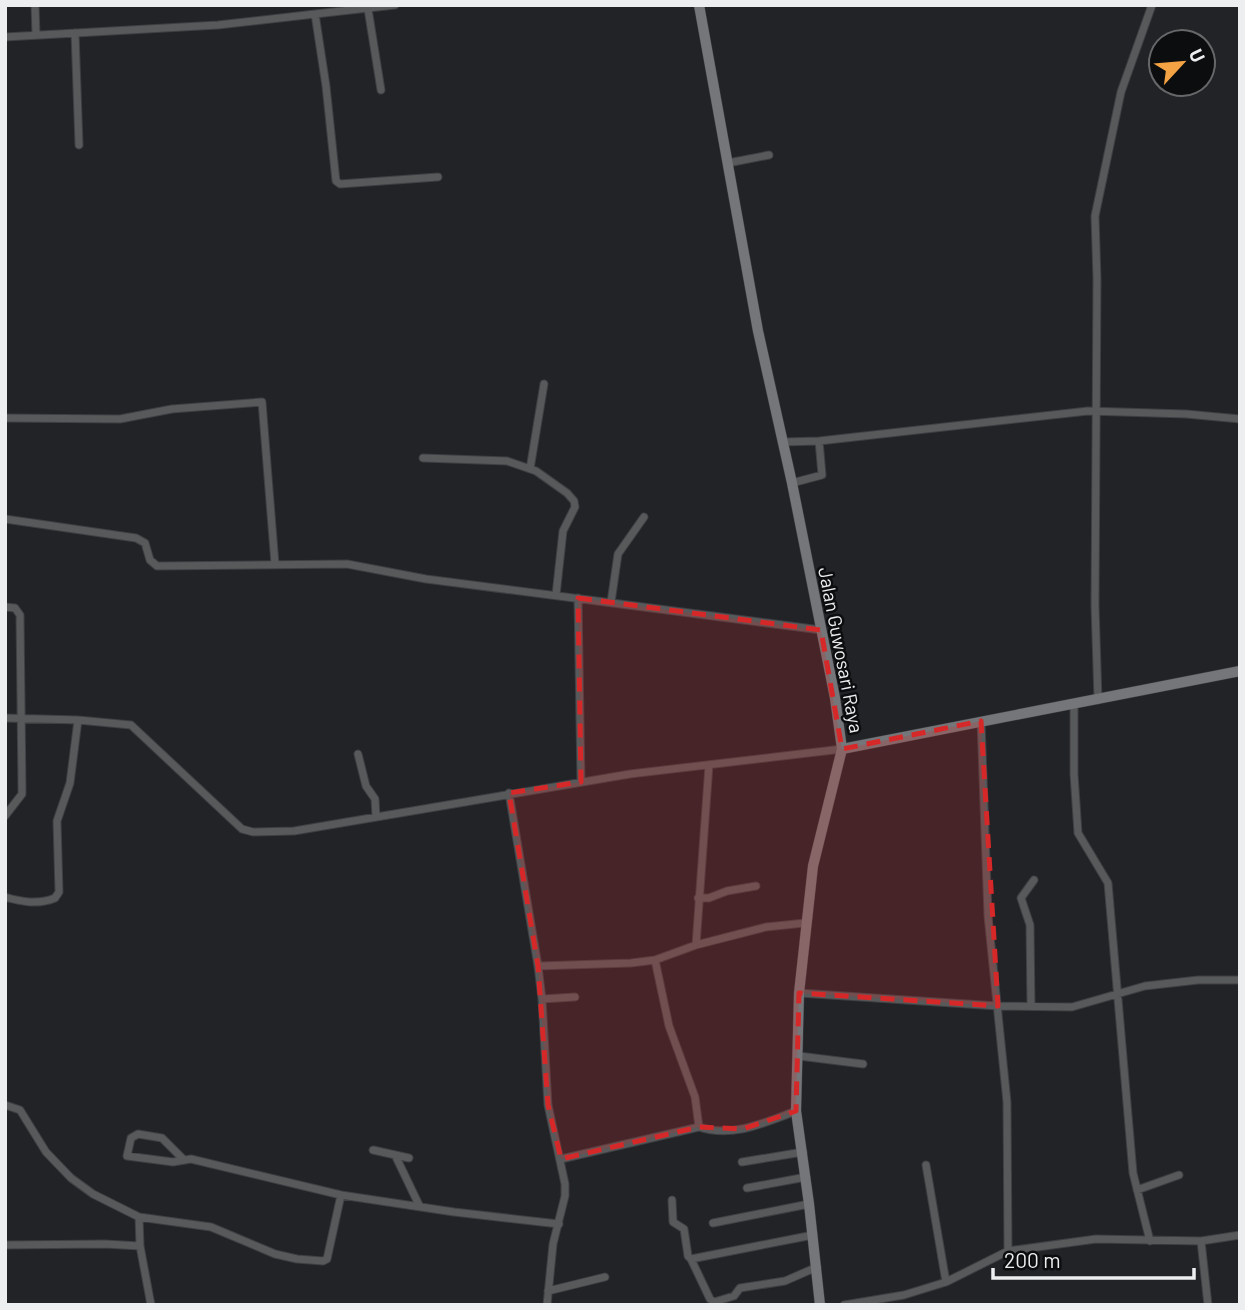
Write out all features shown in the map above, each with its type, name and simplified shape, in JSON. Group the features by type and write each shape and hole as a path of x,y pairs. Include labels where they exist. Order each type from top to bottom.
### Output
{"street":[{"path":"34,5 36,35"},
{"path":"5,37 218,25 395,5"},
{"name":"Jalan Guwosari Raya","path":"699,5 758,331 792,483 835,698 842,749 813,866 805,923 800,993 796,1111 810,1204 820,1305"},
{"path":"1098,700 1095,211 1121,92 1152,5"},
{"path":"368,9 381,90"},
{"path":"315,14 336,181 340,184 438,177"},
{"path":"75,33 79,145"},
{"path":"728,163 768,155"},
{"path":"530,468 544,384"},
{"path":"5,418 120,419 172,409 262,402 275,564"},
{"path":"782,442 819,441 1096,411 1240,419"},
{"path":"792,483 822,475 819,441"},
{"path":"423,458 507,461 530,468 555,482 574,501 575,508 563,531 556,595"},
{"path":"611,602 618,554 644,517"},
{"path":"5,519 136,538 145,543 150,560 157,566 347,564 426,579 821,630"},
{"path":"578,598 581,782"},
{"path":"5,607 15,608 20,615 22,718 22,794 5,816"},
{"path":"5,718 126,724 136,728 205,796 246,830 294,831 581,782 842,749 1239,671 1240,678"},
{"path":"1074,704 1074,774 1079,833 1108,883 1133,1173 1150,1241"},
{"path":"5,897 24,902 39,902 55,898 59,892 57,821 70,783 78,720"},
{"path":"981,721 988,916 1007,1102 1008,1251"},
{"path":"358,754 366,786 375,799 376,817"},
{"path":"696,945 709,765"},
{"path":"509,793 538,966 548,1105 561,1159 565,1196 553,1244 547,1305"},
{"path":"1031,1006 1030,923 1021,898 1034,880"},
{"path":"698,898 709,898 727,891 756,886"},
{"path":"538,966 655,960 696,945 766,927 805,923"},
{"path":"655,960 669,1026 695,1097 699,1127"},
{"path":"800,993 998,1006 1081,1006 1145,986 1198,980 1240,980"},
{"path":"542,999 575,997"},
{"path":"799,1056 863,1064"},
{"path":"5,1105 20,1110 46,1152 71,1178 93,1194 139,1217 211,1227 275,1254 297,1259 327,1259 341,1195"},
{"path":"561,1159 699,1127 714,1132 727,1132 796,1111"},
{"path":"183,1159 162,1138 138,1134 131,1138 127,1156 173,1162 191,1159 341,1195 559,1224"},
{"path":"373,1150 409,1158"},
{"path":"741,1162 803,1152"},
{"path":"396,1157 419,1205"},
{"path":"926,1165 946,1282"},
{"path":"1137,1190 1179,1175"},
{"path":"747,1188 806,1177"},
{"path":"672,1200 673,1222 684,1229 688,1256 713,1302 734,1296 740,1288 786,1281 817,1267"},
{"path":"713,1223 810,1204"},
{"path":"139,1217 140,1246 151,1305"},
{"path":"691,1259 813,1235"},
{"path":"844,1305 904,1295 946,1282 1008,1251 1096,1239 1201,1241 1240,1235"},
{"path":"1201,1241 1208,1305"},
{"path":"5,1245 140,1246"},
{"path":"548,1291 605,1277"}],"highlighted area":[{"path":"578,598 821,630 842,749 981,721 998,1006 799,993 796,1111 743,1129 699,1127 561,1159 548,1105 538,966 509,793 581,782"}]}
